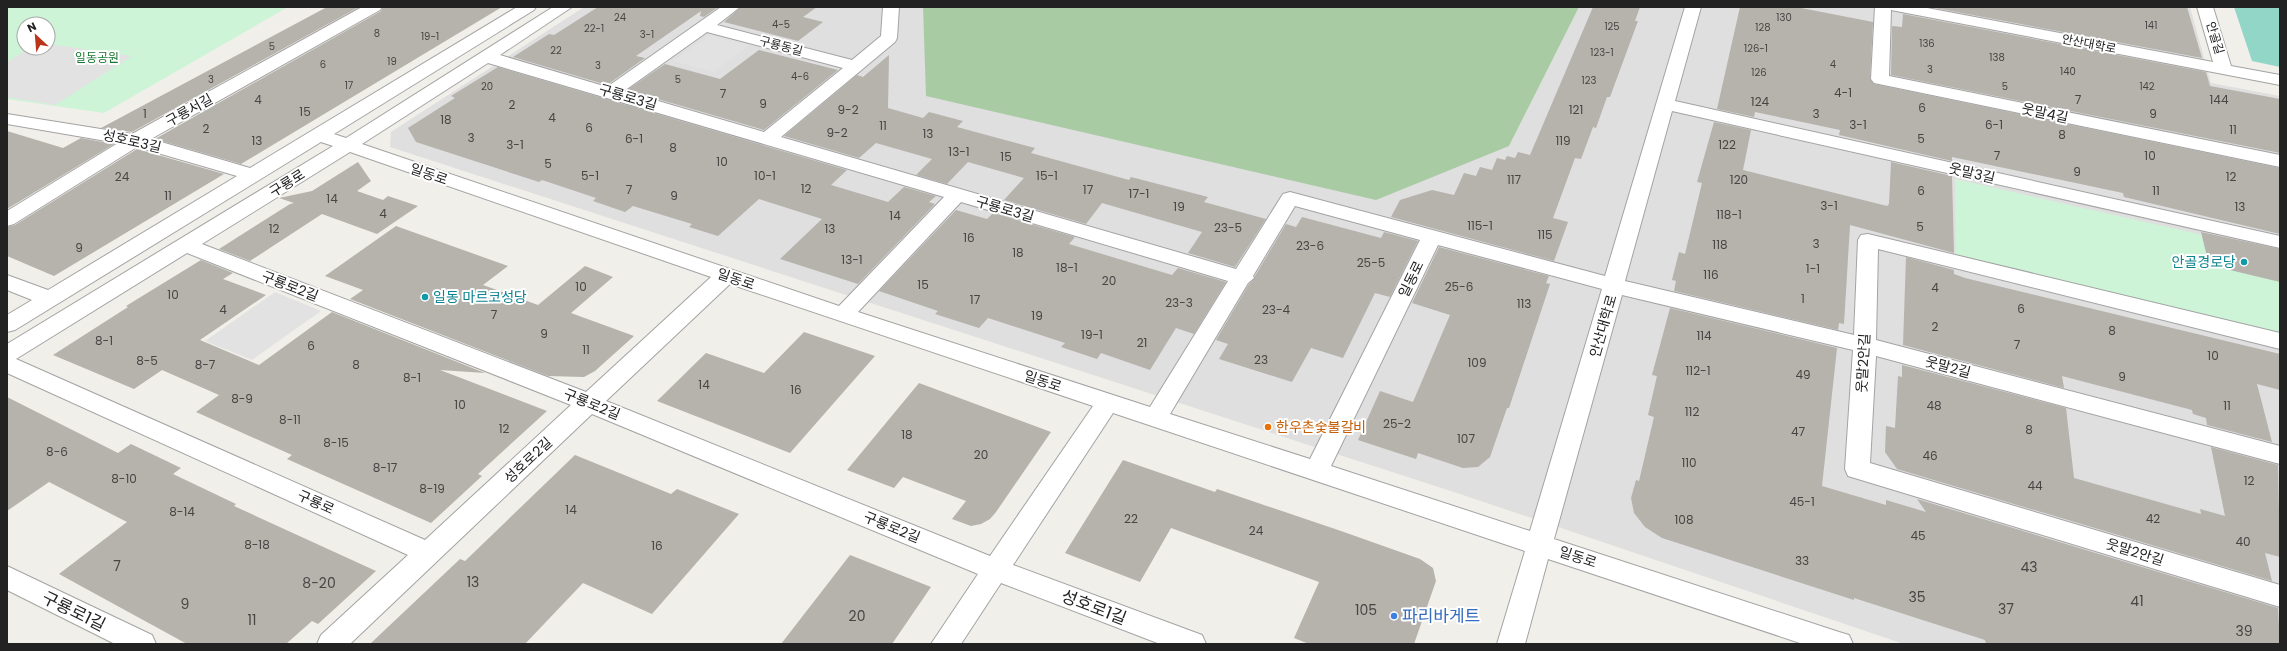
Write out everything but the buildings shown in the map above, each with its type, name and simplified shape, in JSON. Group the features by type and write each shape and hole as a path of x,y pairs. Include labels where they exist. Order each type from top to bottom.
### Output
{"street":[{"name":"구룡서길","path":"7,220 135,140 374,7"},
{"name":"구룡로","path":"7,325 528,7"},
{"name":"구룡로","path":"7,354 346,146 564,7"},
{"path":"611,92 732,7"},
{"path":"768,138 889,38 891,7"},
{"name":"안산대학로","path":"1511,644 1615,286 1693,7"},
{"name":"웃말4길","path":"1883,7 1880,79 2280,161"},
{"name":"안산대학로","path":"1897,7 2280,80"},
{"name":"안골길","path":"2206,7 2224,70"},
{"name":"구룡동길","path":"705,27 856,66"},
{"name":"구룡로3길","path":"487,57 611,92 1242,278"},
{"name":"웃말3길","path":"1665,104 2280,242"},
{"name":"성호로3길","path":"7,118 135,140 254,175"},
{"name":"일동로","path":"319,135 346,146 843,315 1839,644"},
{"path":"843,315 957,195"},
{"name":"웃말2길","path":"1242,278 1290,198 1615,286 1865,345 2280,455"},
{"name":"일동로","path":"1316,472 1432,236"},
{"name":"웃말2안길","path":"2280,341 1868,240 1865,345 1857,469 2280,596"},
{"name":"구룡로2길","path":"186,245 589,403 995,569"},
{"name":"성호로2길","path":"330,644 726,275"},
{"path":"1155,418 1242,278"},
{"path":"7,282 50,299"},
{"name":"구룡로","path":"7,364 427,552"},
{"path":"945,644 1108,403"},
{"name":"성호로1길","path":"995,569 1192,644"},
{"name":"구룡로1길","path":"7,577 142,644"}],"shaded area":[{"path":"584,7 923,7 927,96 1509,146 1579,7 2190,7 2211,83 2280,96 2280,644 1904,644 1460,494 390,147 391,132"},
{"path":"2234,7 2280,7 2280,67 2252,61"},
{"path":"710,35 750,45 714,72 673,61"},
{"path":"56,45 132,56 55,105 7,97 7,62 17,56 56,56"},
{"path":"275,292 321,311 252,360 205,341"}],"green space":[{"name":"일동공원","path":"7,7 288,7 104,113 7,99"},
{"path":"923,7 1579,7 1509,146 1376,200 926,96"},
{"path":"1955,179 2274,251 2280,254 2280,334 1956,255"}],"place":[{"name":"안골경로당","path":"2244,262"},
{"name":"일동 마르코성당","path":"425,297"},
{"name":"한우촌숯불갈비","path":"1268,427"},
{"name":"파리바게트","path":"1394,616"}]}
